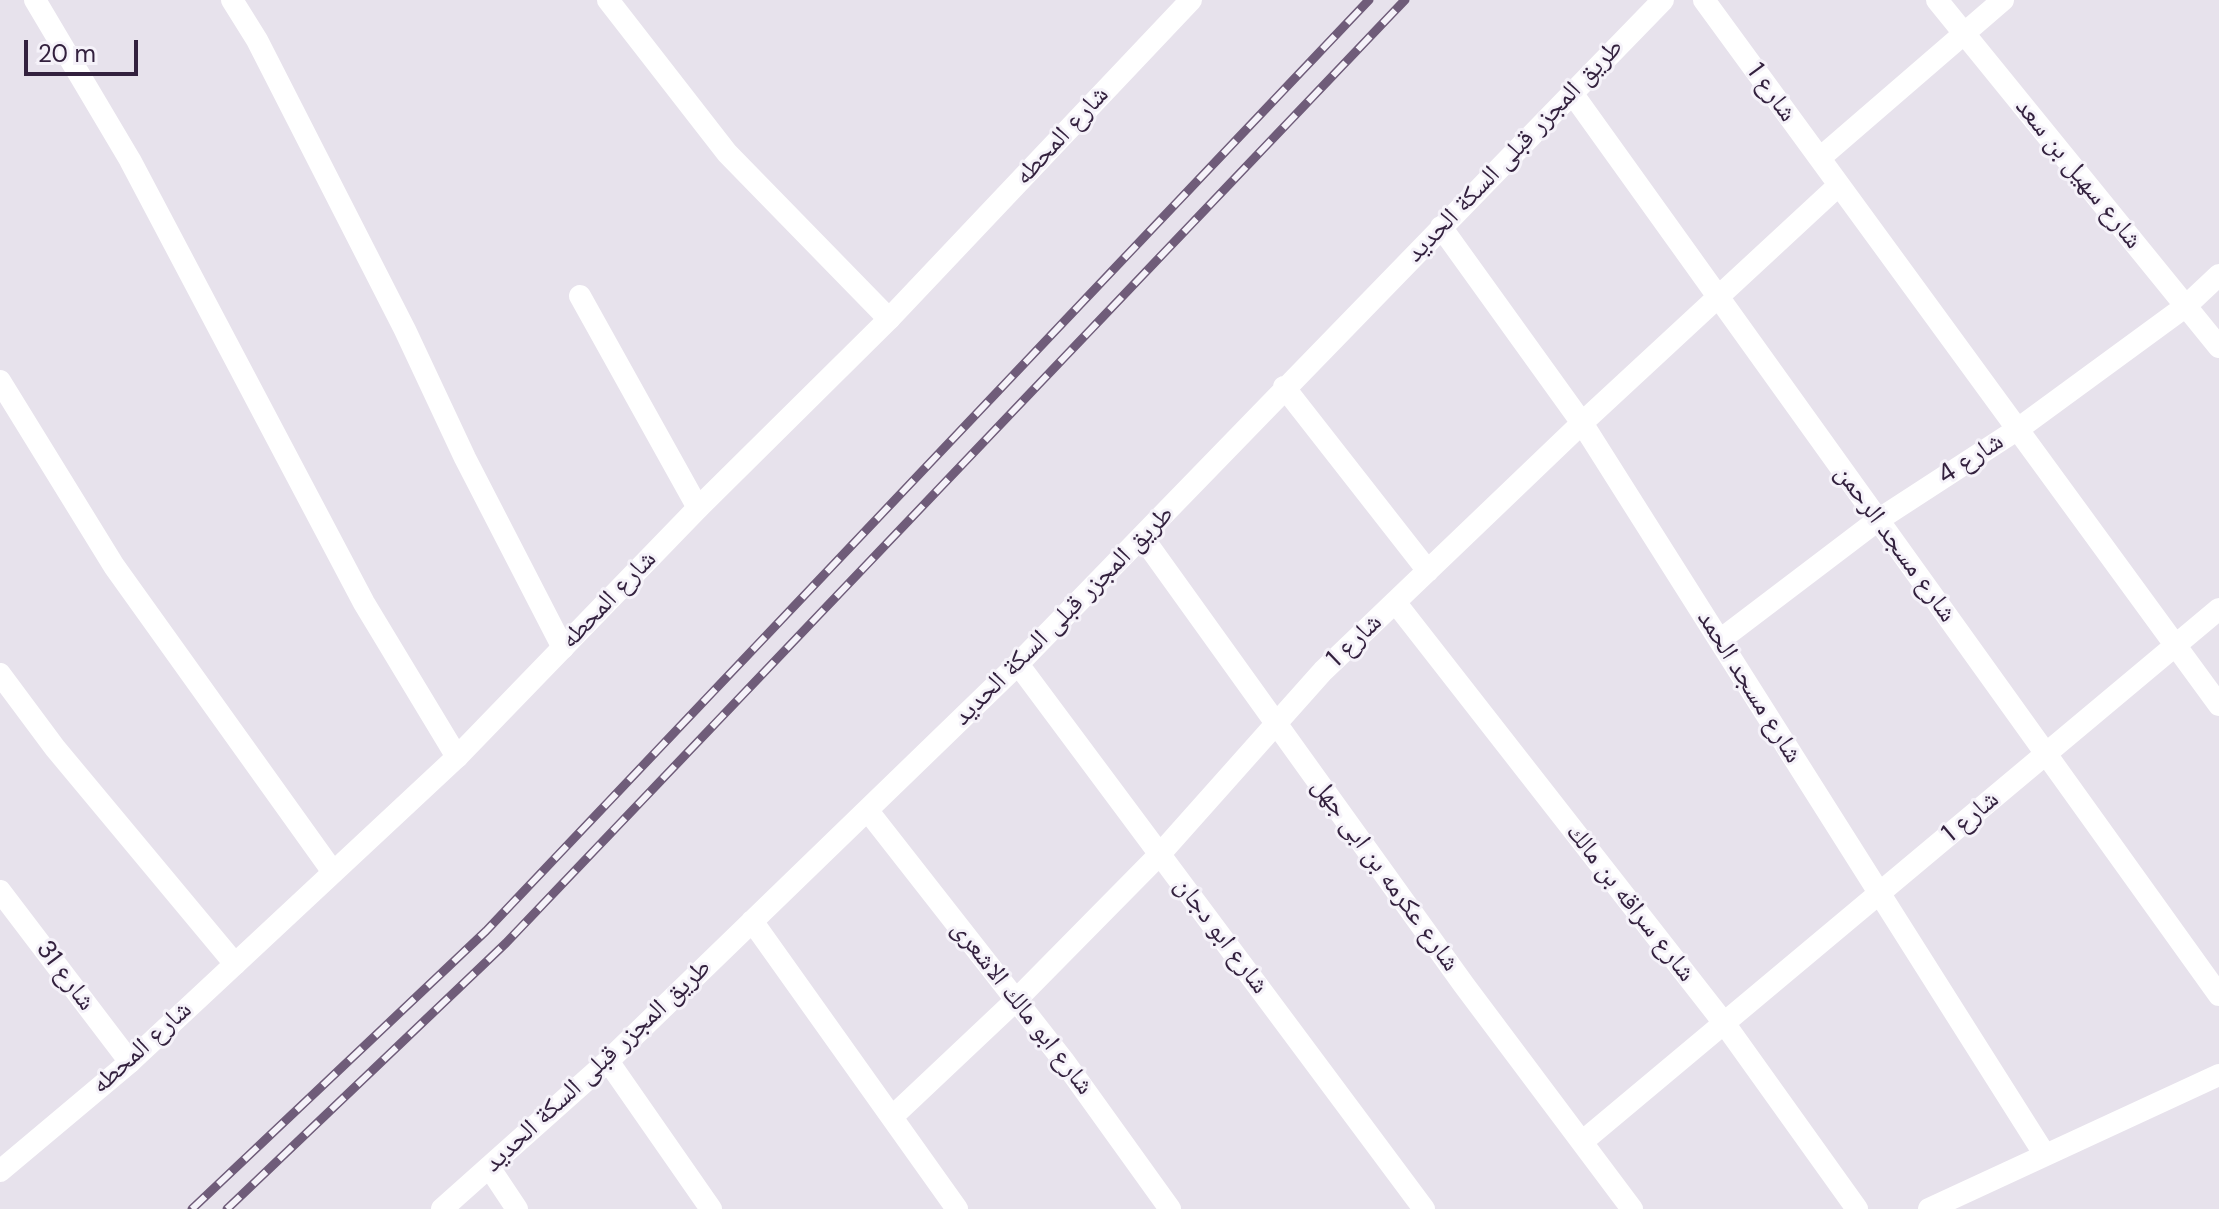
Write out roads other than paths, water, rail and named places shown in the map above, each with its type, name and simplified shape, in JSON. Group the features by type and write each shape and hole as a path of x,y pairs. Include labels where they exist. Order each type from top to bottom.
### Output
{"street":[{"path":"35,0 130,160 364,603 457,757"},
{"path":"232,0 257,40 398,316 465,458 563,648"},
{"path":"608,0 727,153 889,319"},
{"name":"شارع المحطه","path":"0,1171 130,1062 457,757 698,508 889,319 1191,0"},
{"name":"طريق المجزر قبلى السكة الحديد","path":"442,1209 608,1061 1018,664 1663,0"},
{"name":"شارع 1","path":"1704,0 2219,705"},
{"name":"شارع سهيل بن سعد","path":"1937,0 2219,347"},
{"path":"1820,158 2003,0"},
{"name":"شارع مسجد الرحمن","path":"1572,93 2219,995"},
{"name":"شارع 1","path":"892,1117 1015,1001 1160,854 1298,697 1582,423 1839,185"},
{"name":"شارع مسجد الحمد","path":"1441,227 1582,423 2045,1155"},
{"name":"شارع 4","path":"1720,640 1878,520 2018,429 2186,306 2219,275"},
{"path":"580,296 698,508"},
{"path":"0,381 114,566 333,872"},
{"path":"1284,387 1428,571"},
{"name":"شارع عكرمه بن ابى جهل","path":"1143,538 1632,1209"},
{"name":"شارع سراقه بن مالك","path":"1395,602 1724,1023 1857,1209"},
{"name":"شارع 1","path":"1582,1142 2219,609"},
{"name":"شارع ابو دجان","path":"1018,664 1424,1209"},
{"path":"0,674 55,748 235,964"},
{"name":"شارع ابو مالك الاشعرى","path":"868,811 1109,1120 1170,1209"},
{"name":"شارع 31","path":"0,891 130,1062"},
{"path":"752,921 957,1209"},
{"path":"608,1061 711,1209"},
{"path":"1929,1209 2219,1075"},
{"path":"489,1167 517,1209"}],"railway":[{"path":"192,1209 486,931 1369,0"},
{"path":"227,1209 506,943 1405,0"}]}
